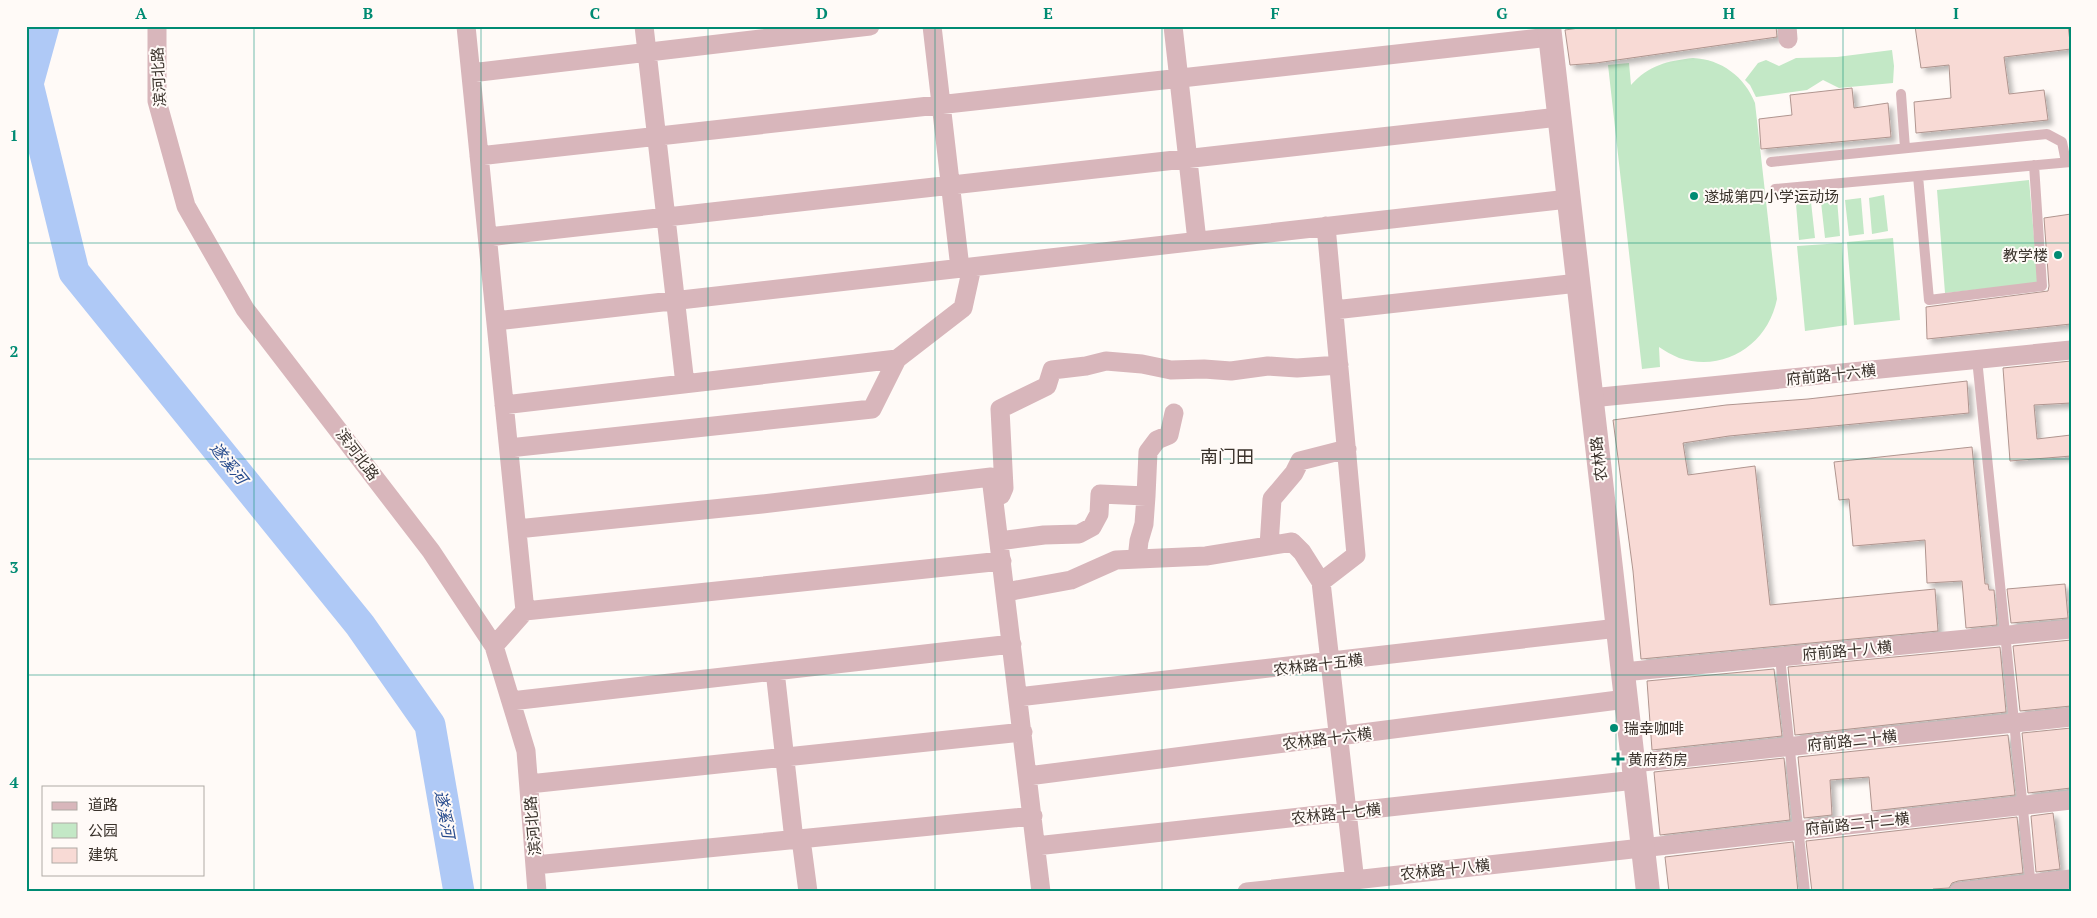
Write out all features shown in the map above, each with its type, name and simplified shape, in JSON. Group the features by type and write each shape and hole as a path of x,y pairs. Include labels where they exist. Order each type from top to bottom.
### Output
{"street":[{"name":"滨河北路","path":"157,26 157,101 186,206 245,309 431,550 494,646 526,751 537,892"},
{"path":"466,26 525,611"},
{"path":"644,26 684,384"},
{"path":"471,73 870,26"},
{"path":"508,448 872,409 897,359 963,308 966,267 951,186 932,26"},
{"path":"1173,26 1197,241"},
{"path":"479,156 1179,78 1551,29"},
{"name":"农林路","path":"1551,29 1568,199 1648,892"},
{"path":"488,237 1559,117"},
{"path":"496,321 1568,199"},
{"path":"1321,582 1356,555 1326,226"},
{"path":"1334,310 1578,284"},
{"name":"府前路十六横","path":"1591,398 2071,350"},
{"path":"504,405 897,359"},
{"path":"996,511 1004,488 1000,410 1048,386 1052,370 1086,366 1106,361 1142,364 1171,370 1204,369 1231,371 1268,366 1297,368 1339,364"},
{"path":"1137,559 1139,541 1144,524 1148,452 1158,440 1169,435 1174,413"},
{"path":"1269,546 1272,499 1294,473 1300,461 1347,449"},
{"path":"517,529 762,504 991,477 1041,892"},
{"path":"999,541 1044,535 1079,534 1092,527 1099,514 1100,494 1146,496"},
{"path":"1006,592 1071,580 1116,560 1206,556 1292,542 1302,552 1321,582 1355,886"},
{"path":"494,646 525,611 1002,561"},
{"name":"农林路十五横","path":"1018,698 1618,628"},
{"name":"府前路十八横","path":"1623,672 2071,629"},
{"path":"511,702 1012,644"},
{"path":"775,671 783,757 808,892"},
{"name":"农林路十六横","path":"1028,776 1626,699"},
{"name":"府前路二十横","path":"1634,771 1790,746 2071,716"},
{"path":"529,784 1023,732"},
{"name":"农林路十七横","path":"1036,846 1347,812 1634,771"},
{"name":"府前路二十二横","path":"1643,847 2071,800"},
{"path":"535,865 1033,816"},
{"name":"农林路十八横","path":"1247,892 1355,886 1643,847"},
{"path":"1959,892 2031,888 2071,879"}],"lane":[{"path":"1901,94 1904,148"},
{"path":"1771,162 2048,134 2062,142 2068,162 1775,189"},
{"path":"1918,176 1929,300 2042,286 2034,165"},
{"path":"1977,359 2031,888"},
{"path":"1780,656 1805,892"}],"green space":[{"path":"1892,50 1894,66 1893,83 1839,88 1823,80 1807,90 1756,97 1745,80 1758,63 1766,60 1779,66 1796,58 1837,57"},
{"name":"遂城第四小学运动场","path":"1693,58 1713,62 1731,71 1745,85 1755,103 1777,299 1772,315 1764,329 1742,351 1728,358 1696,362 1679,358 1659,347 1660,367 1642,369 1608,65 1629,63 1631,85 1652,68"},
{"path":"2029,180 2038,283 1945,293 1937,190"},
{"path":"1884,195 1888,231 1872,234 1869,198"},
{"path":"1861,198 1864,234 1849,236 1845,200"},
{"path":"1837,199 1840,236 1825,238 1821,202"},
{"path":"1811,202 1815,238 1799,240 1796,204"},
{"path":"1893,238 1900,320 1854,325 1847,242"},
{"path":"1842,243 1847,325 1805,331 1797,246"}],"building":[{"path":"1593,26 1776,26 1777,37 1596,63 1570,65 1565,30"},
{"path":"1915,26 2068,26 2071,49 2004,57 2009,94 2044,90 2048,120 1916,133 1914,102 1951,98 1949,65 1921,68"},
{"path":"1852,88 1854,108 1888,103 1891,137 1761,149 1759,119 1792,115 1790,95"},
{"name":"教学楼","path":"2071,214 2071,324 1927,339 1926,307 2048,291 2044,218"},
{"path":"2071,361 2071,403 2034,405 2037,439 2071,435 2071,456 2010,461 2003,368"},
{"path":"1967,381 1969,413 1729,436 1683,443 1688,475 1755,466 1770,605 1935,589 1938,631 1641,659 1633,571 1613,420 1726,405 1808,399"},
{"path":"1972,447 1985,584 1988,584 1989,590 1994,590 1997,625 1966,628 1962,581 1927,583 1925,540 1853,546 1849,499 1839,500 1834,462"},
{"path":"2065,584 2068,618 2011,623 2007,589"},
{"path":"2071,640 2071,706 2020,711 2013,646"},
{"path":"2000,647 2006,712 1795,735 1788,667"},
{"path":"1774,669 1782,736 1652,750 1647,681"},
{"path":"2071,728 2071,788 2028,793 2022,733"},
{"path":"2008,735 2015,795 1872,811 1869,777 1830,780 1832,815 1804,818 1798,757"},
{"path":"1784,758 1790,820 1660,835 1654,772"},
{"path":"2053,813 2060,869 2036,872 2031,816"},
{"path":"2017,817 2023,873 1958,881 1952,883 1949,888 1933,889 1933,891 1812,892 1806,841"},
{"path":"1793,842 1798,892 1669,892 1665,857"}],"waterway":[{"name":"遂溪河","path":"44,26 28,84 74,272 360,625 430,725 459,892"}],"place":[{"name":"遂城第四小学运动场","path":"1694,196"},
{"name":"教学楼","path":"2058,255"},
{"name":"瑞幸咖啡","path":"1614,728"},
{"name":"黄府药房","path":"1618,759"}],"district":[{"name":"南门田","path":"1227,456"}]}
